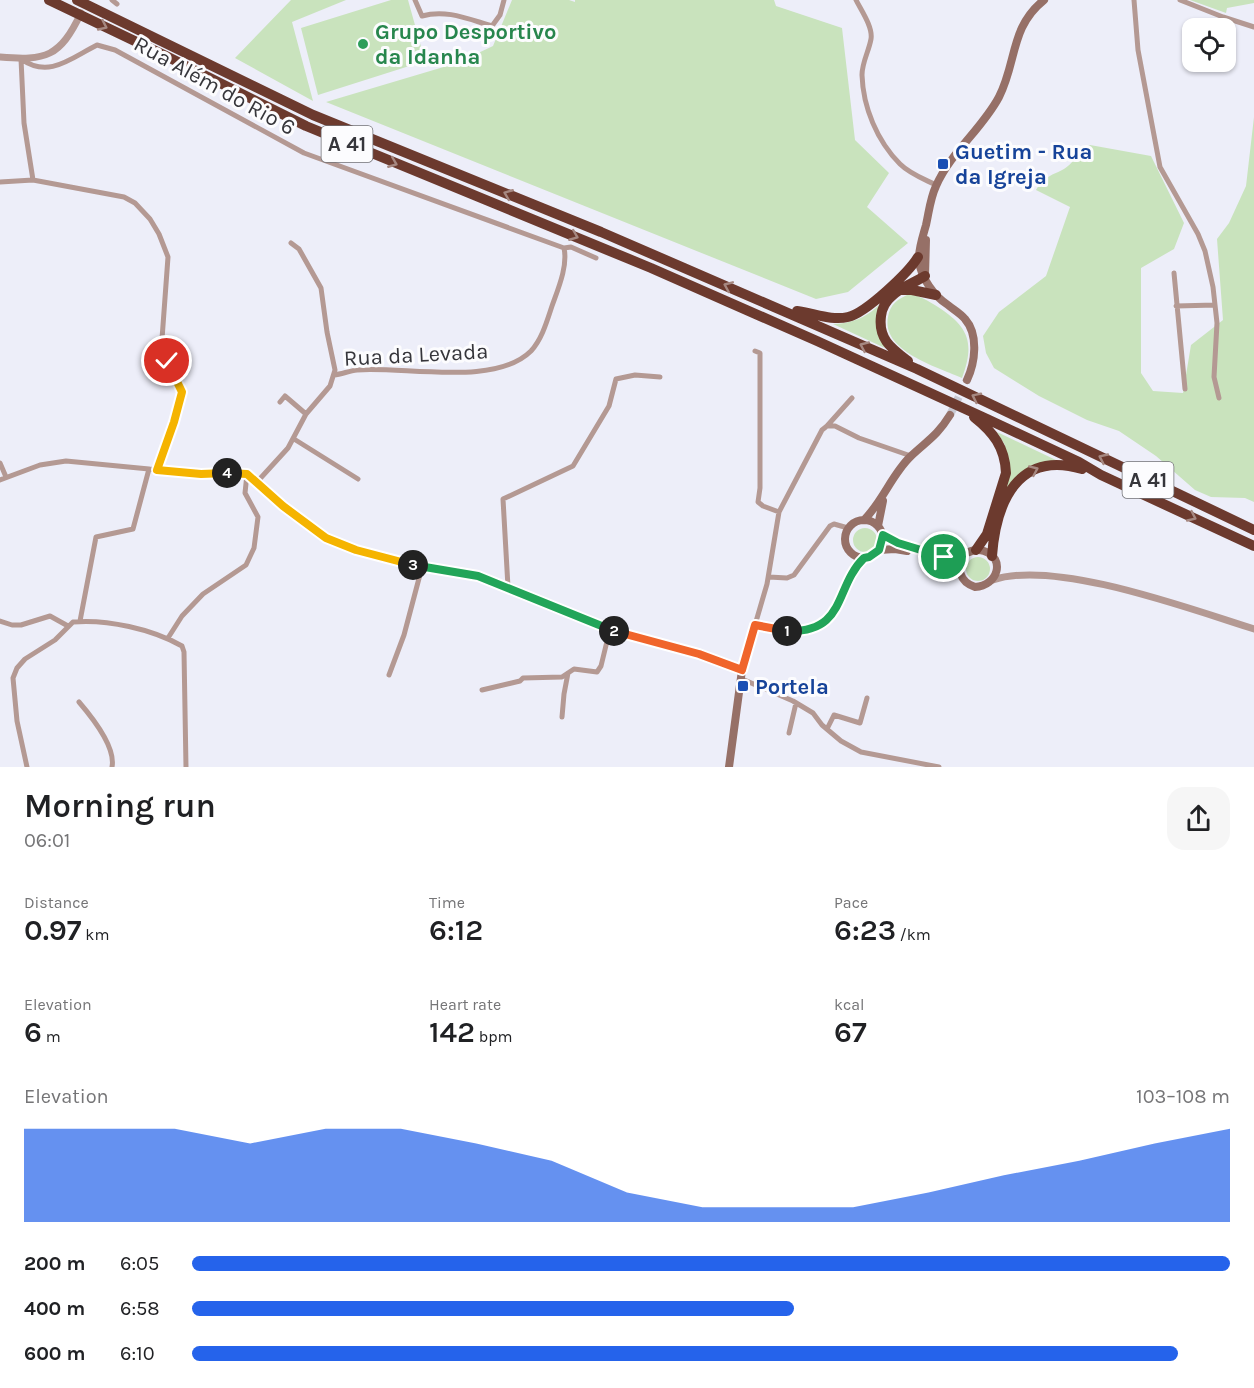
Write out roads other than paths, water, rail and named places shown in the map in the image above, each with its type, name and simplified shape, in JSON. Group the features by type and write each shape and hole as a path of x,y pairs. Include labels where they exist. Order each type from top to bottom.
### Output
{"highway":[{"name":"A 41","path":"49,0 306,126 651,268 817,341 1069,457 1101,475 1254,546"},
{"name":"A 41","path":"77,0 313,115 601,232 917,369 1254,530"},
{"path":"917,369 887,344 879,328 882,310 918,257"},
{"path":"782,309 829,318 848,318 871,306 905,278 925,276"},
{"path":"897,286 936,295"},
{"path":"962,408 988,428 1000,446 1006,463 1004,483 987,534 976,550"},
{"path":"994,561 993,536 1004,505 1013,488 1028,472 1045,465 1068,465 1101,475"}],"main road":[{"path":"967,380 974,357 970,328 967,321 936,295 928,285 920,268 918,257 930,201 936,185 948,164 992,108 1004,85 1023,23 1033,9 1044,0"},
{"path":"925,276 927,220"},
{"path":"864,520 911,456 939,432 950,415"},
{"path":"878,526 885,493"},
{"path":"853,571 845,538 848,528 855,522 864,520 878,526 883,535 898,543 944,557 954,558 982,550 994,561 993,580 988,584 975,587 964,581 959,569 965,555"},
{"path":"879,550 883,535"},
{"path":"729,767 742,670 755,625 780,631 792,631 805,630 825,621 840,602 853,571 864,558 879,550 900,549 947,563 959,569"},
{"path":"850,552 864,558"}],"street":[{"path":"0,57 36,59 52,53 72,33 87,0"},
{"path":"415,0 422,16 446,13 492,26 500,15 504,0"},
{"path":"856,0 870,31 871,38 865,54 862,73 865,101 875,127 900,164 936,185"},
{"path":"1134,0 1138,50 1160,167 1198,234 1205,251 1215,304 1217,331 1214,377 1219,398"},
{"path":"1180,0 1254,27"},
{"name":"Rua Além do Rio 6","path":"21,59 31,66 49,68 64,64 97,45 115,50 304,153 564,248"},
{"path":"21,59 24,123 33,180"},
{"path":"0,182 33,180 124,197 135,203 150,219 159,234 168,257 162,339 167,361 182,392 157,470"},
{"path":"258,482 294,439 306,414 330,386 335,370 321,288 299,249 291,243"},
{"path":"564,248 571,247 596,258"},
{"name":"Rua da Levada","path":"334,375 357,370 466,372 493,369 516,361 531,351 544,330 558,290 566,256 564,248"},
{"path":"1174,273 1185,389"},
{"path":"1176,306 1215,304"},
{"path":"755,351 760,352 758,502 779,512"},
{"path":"508,587 503,499 573,466 609,406 616,379 634,375 660,377"},
{"path":"280,402 285,396 306,414"},
{"path":"755,625 769,577 779,512 817,439 852,398"},
{"path":"827,426 835,426 859,438 911,456"},
{"path":"294,439 358,479"},
{"path":"0,480 40,465 66,461 201,474 247,474 283,506 326,538 373,555 422,567 478,576 609,629 699,654 742,670"},
{"path":"0,463 6,477"},
{"path":"80,621 96,537 133,529 149,469"},
{"path":"168,638 182,616 203,594 246,565 254,548 258,517 245,493 247,474"},
{"path":"769,577 787,578 794,575 830,526 834,524 848,528"},
{"path":"994,561 1018,574"},
{"path":"389,675 404,635 422,567"},
{"path":"993,580 1018,574 1115,586 1254,629"},
{"path":"0,621 21,625 50,616 68,626"},
{"path":"27,767 17,720 13,678 17,668 25,659 55,640 73,622 80,621 113,623 168,638 182,646 184,652 186,767"},
{"path":"482,690 520,681 523,678 561,677 574,669 597,672 601,666 609,629"},
{"path":"562,717 568,673"},
{"path":"742,679 813,713 841,741 861,752 939,767"},
{"path":"827,729 834,715 860,723 867,698"},
{"path":"79,702 94,719 110,750 112,767"},
{"path":"789,733 796,703"}],"tunnel":[{"path":"950,415 967,380"}],"place":[{"name":"Grupo Desportivo da Idanha","path":"363,44"},
{"name":"Guetim - Rua da Igreja","path":"943,164"},
{"name":"Portela","path":"743,686"}]}
